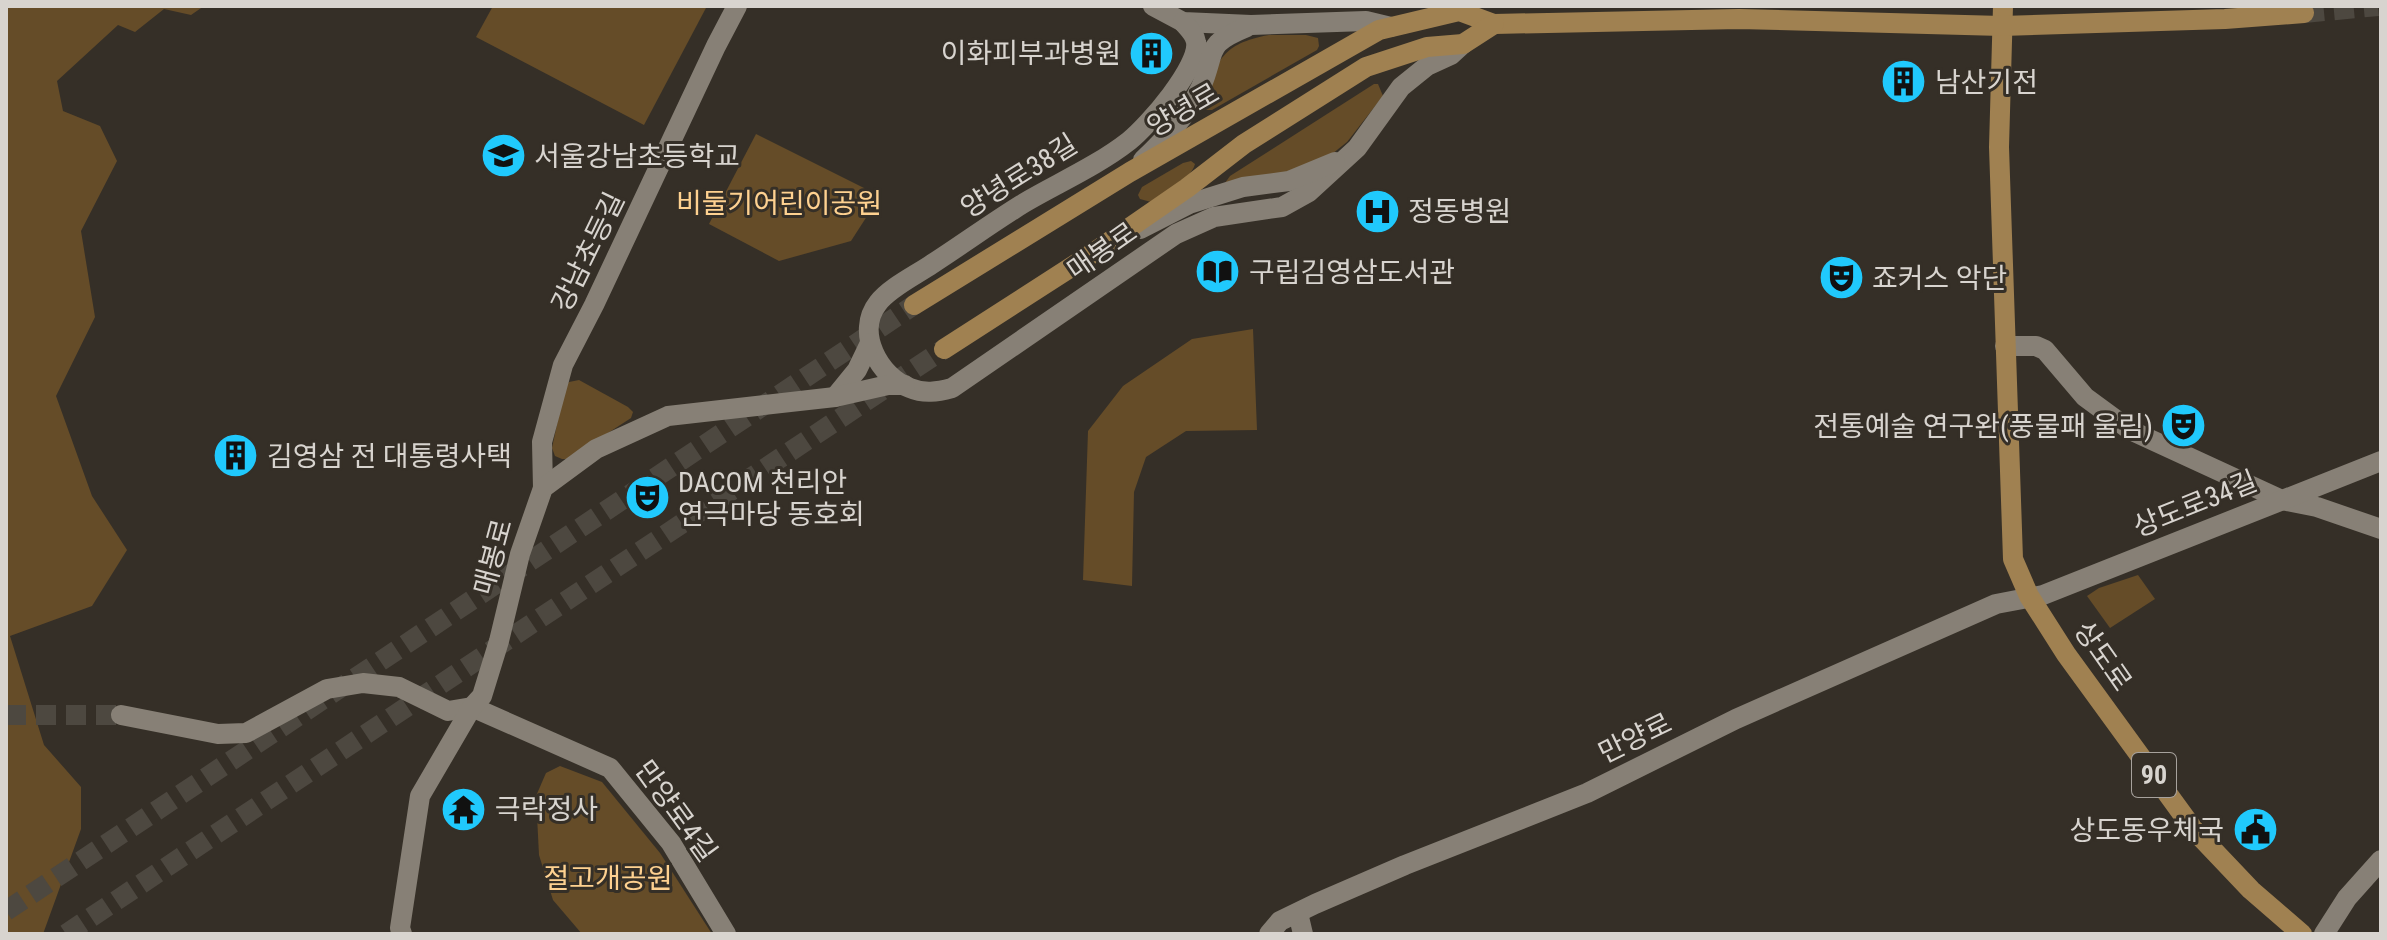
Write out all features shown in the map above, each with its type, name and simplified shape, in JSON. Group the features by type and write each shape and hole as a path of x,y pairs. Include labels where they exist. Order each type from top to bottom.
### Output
{"main road":[{"path":"1739,19 1781,6"},
{"name":"양녕로","path":"914,305 1130,172 1379,30 1459,11 1494,24 2002,16 2225,19 2304,13"},
{"name":"상도로","path":"2002,16 1999,147 2013,559 2029,596 2066,654 2194,830 2251,890 2302,934"},
{"path":"944,349 1093,253 1244,144 1366,67 1427,47 1463,44 1494,24"}],"street":[{"name":"강남초등길","path":"543,488 542,442 563,365 737,6"},
{"path":"1130,172 1180,121 1201,87 1204,50 1183,22 1153,6"},
{"path":"1204,50 1227,35 1251,25 1290,15 1366,21 1391,27"},
{"path":"1183,22 1251,25"},
{"name":"매봉로","path":"835,397 888,385 905,385 934,392 952,388 1176,234 1214,217 1282,207 1309,192 1353,152 1401,87 1427,66 1451,55 1463,44"},
{"name":"양녕로38길","path":"835,397 857,370 870,343 867,334 870,319 878,303 900,285 1024,203 1128,142 1152,120 1204,50"},
{"path":"1093,253 1189,204 1243,187 1289,181 1353,152"},
{"path":"870,343 885,367 905,385"},
{"path":"2005,346 2036,346 2045,350 2085,397 2130,430 2282,500 2317,507 2381,529"},
{"path":"543,488 596,449 668,416 835,397"},
{"name":"상도로34길","path":"2029,596 2043,595 2381,461"},
{"name":"매봉로","path":"402,934 400,928 420,796 472,707 482,696 520,554 543,488"},
{"name":"만양로","path":"1269,934 1280,921 1405,865 1587,793 1736,719 1996,604 2029,596"},
{"name":"만양로4길","path":"121,715 218,734 246,733 327,689 363,683 399,687 448,711 472,707 610,768 671,843 726,934"},
{"path":"2324,934 2347,898 2381,860"},
{"path":"1298,913 1303,934"}],"green space":[{"path":"6,6 204,6 191,15 164,9 135,32 118,25 57,81 63,111 100,126 117,161 81,231 95,317 56,396 92,496 127,550 92,606 10,636 44,745 81,787 81,829 43,934 6,934"},
{"path":"493,6 707,6 644,125 476,37"},
{"path":"1269,35 1306,35 1318,38 1319,46 1317,50 1212,110 1205,110 1202,102 1212,75 1224,56 1241,43"},
{"path":"1378,84 1383,96 1347,142 1332,154 1289,175 1225,183 1230,176"},
{"name":"비둘기어린이공원","path":"756,134 880,196 851,241 779,261 709,224"},
{"path":"1191,161 1195,164 1192,170 1176,185 1151,202 1140,199 1138,195 1142,187"},
{"path":"1253,329 1257,430 1186,431 1146,457 1134,492 1132,586 1083,580 1088,431 1123,386 1192,339"},
{"path":"579,380 633,412 631,418 568,459 562,459 555,456 552,448 565,386"},
{"path":"2138,575 2155,599 2110,628 2087,596 2099,588"},
{"name":"절고개공원","path":"560,766 602,782 660,853 712,934 582,934 553,900 539,855 536,796 546,773"}],"tunnel":[{"path":"2304,13 2378,6"},
{"path":"6,911 914,305"},
{"path":"66,934 944,349"},
{"path":"6,715 121,715"}],"place":[{"name":"이화피부과병원","path":"1152,53"},
{"name":"남산기전","path":"1904,82"},
{"name":"서울강남초등학교","path":"503,156"},
{"name":"정동병원","path":"1377,211"},
{"name":"구립김영삼도서관","path":"1218,272"},
{"name":"죠커스 악단","path":"1841,278"},
{"name":"전통예술 연구완(풍물패 울림)","path":"2184,426"},
{"name":"김영삼 전 대통령사택","path":"236,456"},
{"name":"DACOM 천리안 연극마당 동호회","path":"647,498"},
{"name":"극락정사","path":"464,809"},
{"name":"상도동우체국","path":"2255,830"}]}
